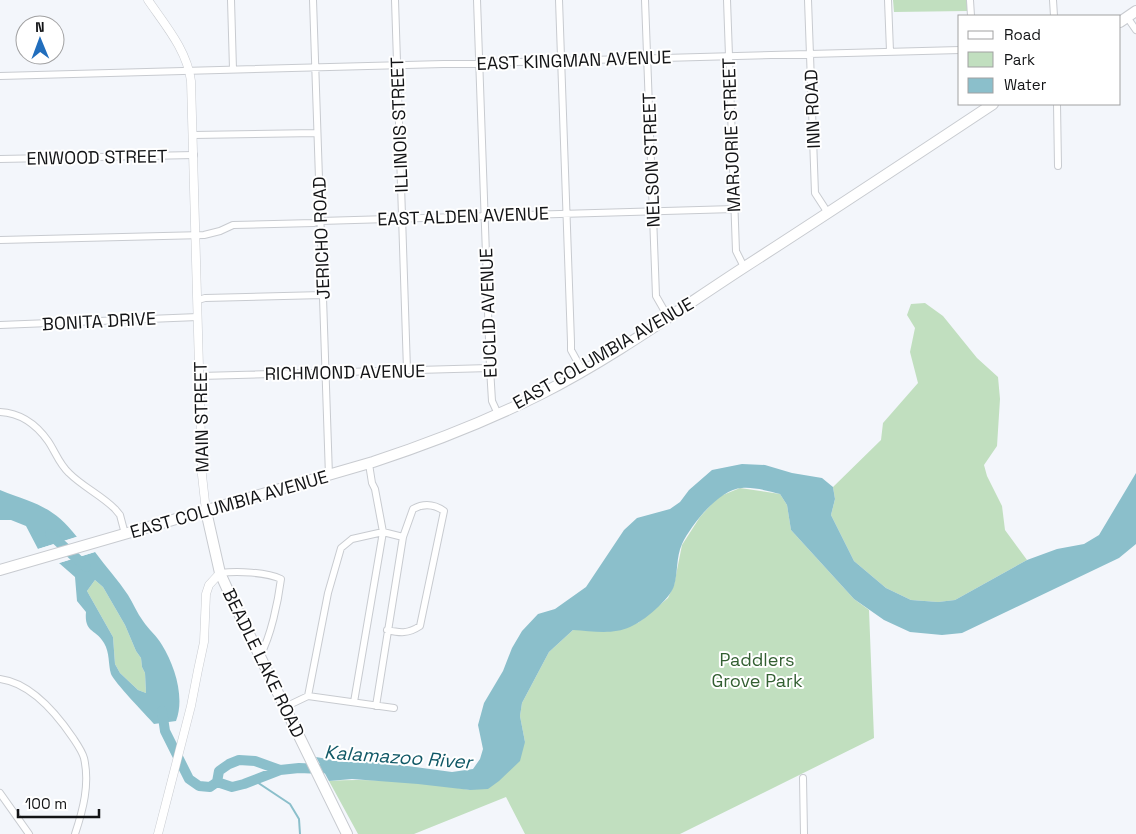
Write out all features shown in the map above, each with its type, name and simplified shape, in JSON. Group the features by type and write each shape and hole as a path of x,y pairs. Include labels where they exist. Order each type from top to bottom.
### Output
{"main road":[{"path":"1123,20 1136,11"},
{"name":"EAST COLUMBIA AVENUE","path":"0,570 371,463 434,441 498,414 542,393 668,317 991,105"},
{"name":"MAIN STREET","path":"206,511 220,573"},
{"name":"BEADLE LAKE ROAD","path":"220,573 347,834"}],"street":[{"name":"MAIN STREET","path":"148,0 178,45 189,70 192,92 202,475 206,511"},
{"path":"231,0 233,69"},
{"name":"JERICHO ROAD","path":"313,0 329,476"},
{"name":"ILLINOIS STREET","path":"395,0 407,370"},
{"name":"EUCLID AVENUE","path":"477,0 490,368 492,401 498,414"},
{"path":"559,0 570,342 571,350 582,370"},
{"name":"NELSON STREET","path":"645,0 656,296 668,317"},
{"name":"MARJORIE STREET","path":"726,0 736,251 744,267"},
{"name":"INN ROAD","path":"808,0 815,193 828,213"},
{"path":"888,0 890,51"},
{"path":"970,0 971,15"},
{"path":"1053,0 1054,15"},
{"path":"1123,20 1136,30"},
{"name":"EAST KINGMAN AVENUE","path":"0,76 958,50"},
{"path":"1057,105 1058,166"},
{"path":"193,135 318,133"},
{"name":"ENWOOD STREET","path":"0,159 194,155"},
{"name":"EAST ALDEN AVENUE","path":"0,240 204,235 233,225 314,223 320,220 734,209"},
{"path":"198,300 205,298 323,295"},
{"name":"BONITA DRIVE","path":"0,325 198,316"},
{"name":"RICHMOND AVENUE","path":"200,376 490,368"},
{"path":"0,412 22,416 36,426 68,472 120,515 125,534"},
{"path":"354,702 383,532 372,483 371,463"},
{"path":"376,706 387,630 403,537 413,509 418,506 428,505 438,507 444,511 420,626 404,633 387,630"},
{"path":"308,696 328,593 341,548 352,539 383,532 403,537"},
{"path":"158,834 191,706 204,642 206,594 209,585 220,573 232,572 274,576 280,579 272,622 265,647 260,656"},
{"path":"0,679 13,681 33,694 64,725 84,757 87,788 75,834"},
{"path":"285,707 308,696 394,708"},
{"path":"803,778 804,834"},
{"path":"1,796 29,834"}],"green space":[{"path":"893,0 967,0 967,11 894,12"},
{"path":"925,303 943,316 977,358 998,377 1000,399 997,446 984,465 987,476 1002,506 1005,530 1027,560 955,600 938,602 911,600 886,588 854,561 831,515 835,499 833,487 881,440 883,423 918,383 910,352 915,328 907,315 911,304"},
{"name":"Paddlers Grove Park","path":"740,488 780,494 787,505 791,530 854,599 869,610 874,738 680,834 525,834 506,797 414,834 358,834 329,781 400,782 470,790 525,742 520,716 522,703 549,652 573,630 638,623 668,598 674,585 682,545 700,517 718,497"},
{"path":"95,580 103,587 141,658 145,673 146,693 138,690 120,673 115,664 113,637 87,591"}],"water":[{"path":"742,464 765,465 792,473 822,478 833,487 835,499 831,515 854,561 886,588 911,600 938,602 955,600 1027,560 1057,549 1084,544 1099,535 1136,473 1136,544 1119,558 962,633 942,635 910,632 884,620 854,599 791,530 787,505 780,494 751,488 733,490 715,501 686,536 680,549 674,586 655,610 635,624 617,631 573,630 549,652 522,703 520,716 525,742 520,761 488,789 470,790 352,779 329,781 316,757 344,762 378,762 452,772 473,769 480,759 483,749 478,725 484,703 503,671 512,648 522,631 538,614 555,609 586,587 624,530 637,518 670,509 680,502 689,490 712,470"},
{"path":"0,490 51,512 68,526 77,537 38,549 26,526 11,520 0,520"},
{"path":"95,552 120,584 145,624 160,642 171,662 179,692 179,712 176,721 154,724 113,678 106,647 87,624 86,612 77,601 75,577 59,563","holes":["95,580 103,587 141,658 145,673 146,693 138,690 120,673 115,664 113,637 87,591"]}],"pier":[{"path":"79,536 78,539 41,551 38,549"},
{"path":"95,550 98,551 56,564 58,561"}],"waterway":[{"name":"Kalamazoo River","path":"50,534 86,567"},
{"name":"Kalamazoo River","path":"162,711 165,731 189,779 199,786 210,787 217,782 219,771 239,760 255,761 280,770 299,768 322,769"},
{"name":"Kalamazoo River","path":"217,782 232,787 280,770"},
{"path":"254,780 290,804 299,819 300,834"}]}
